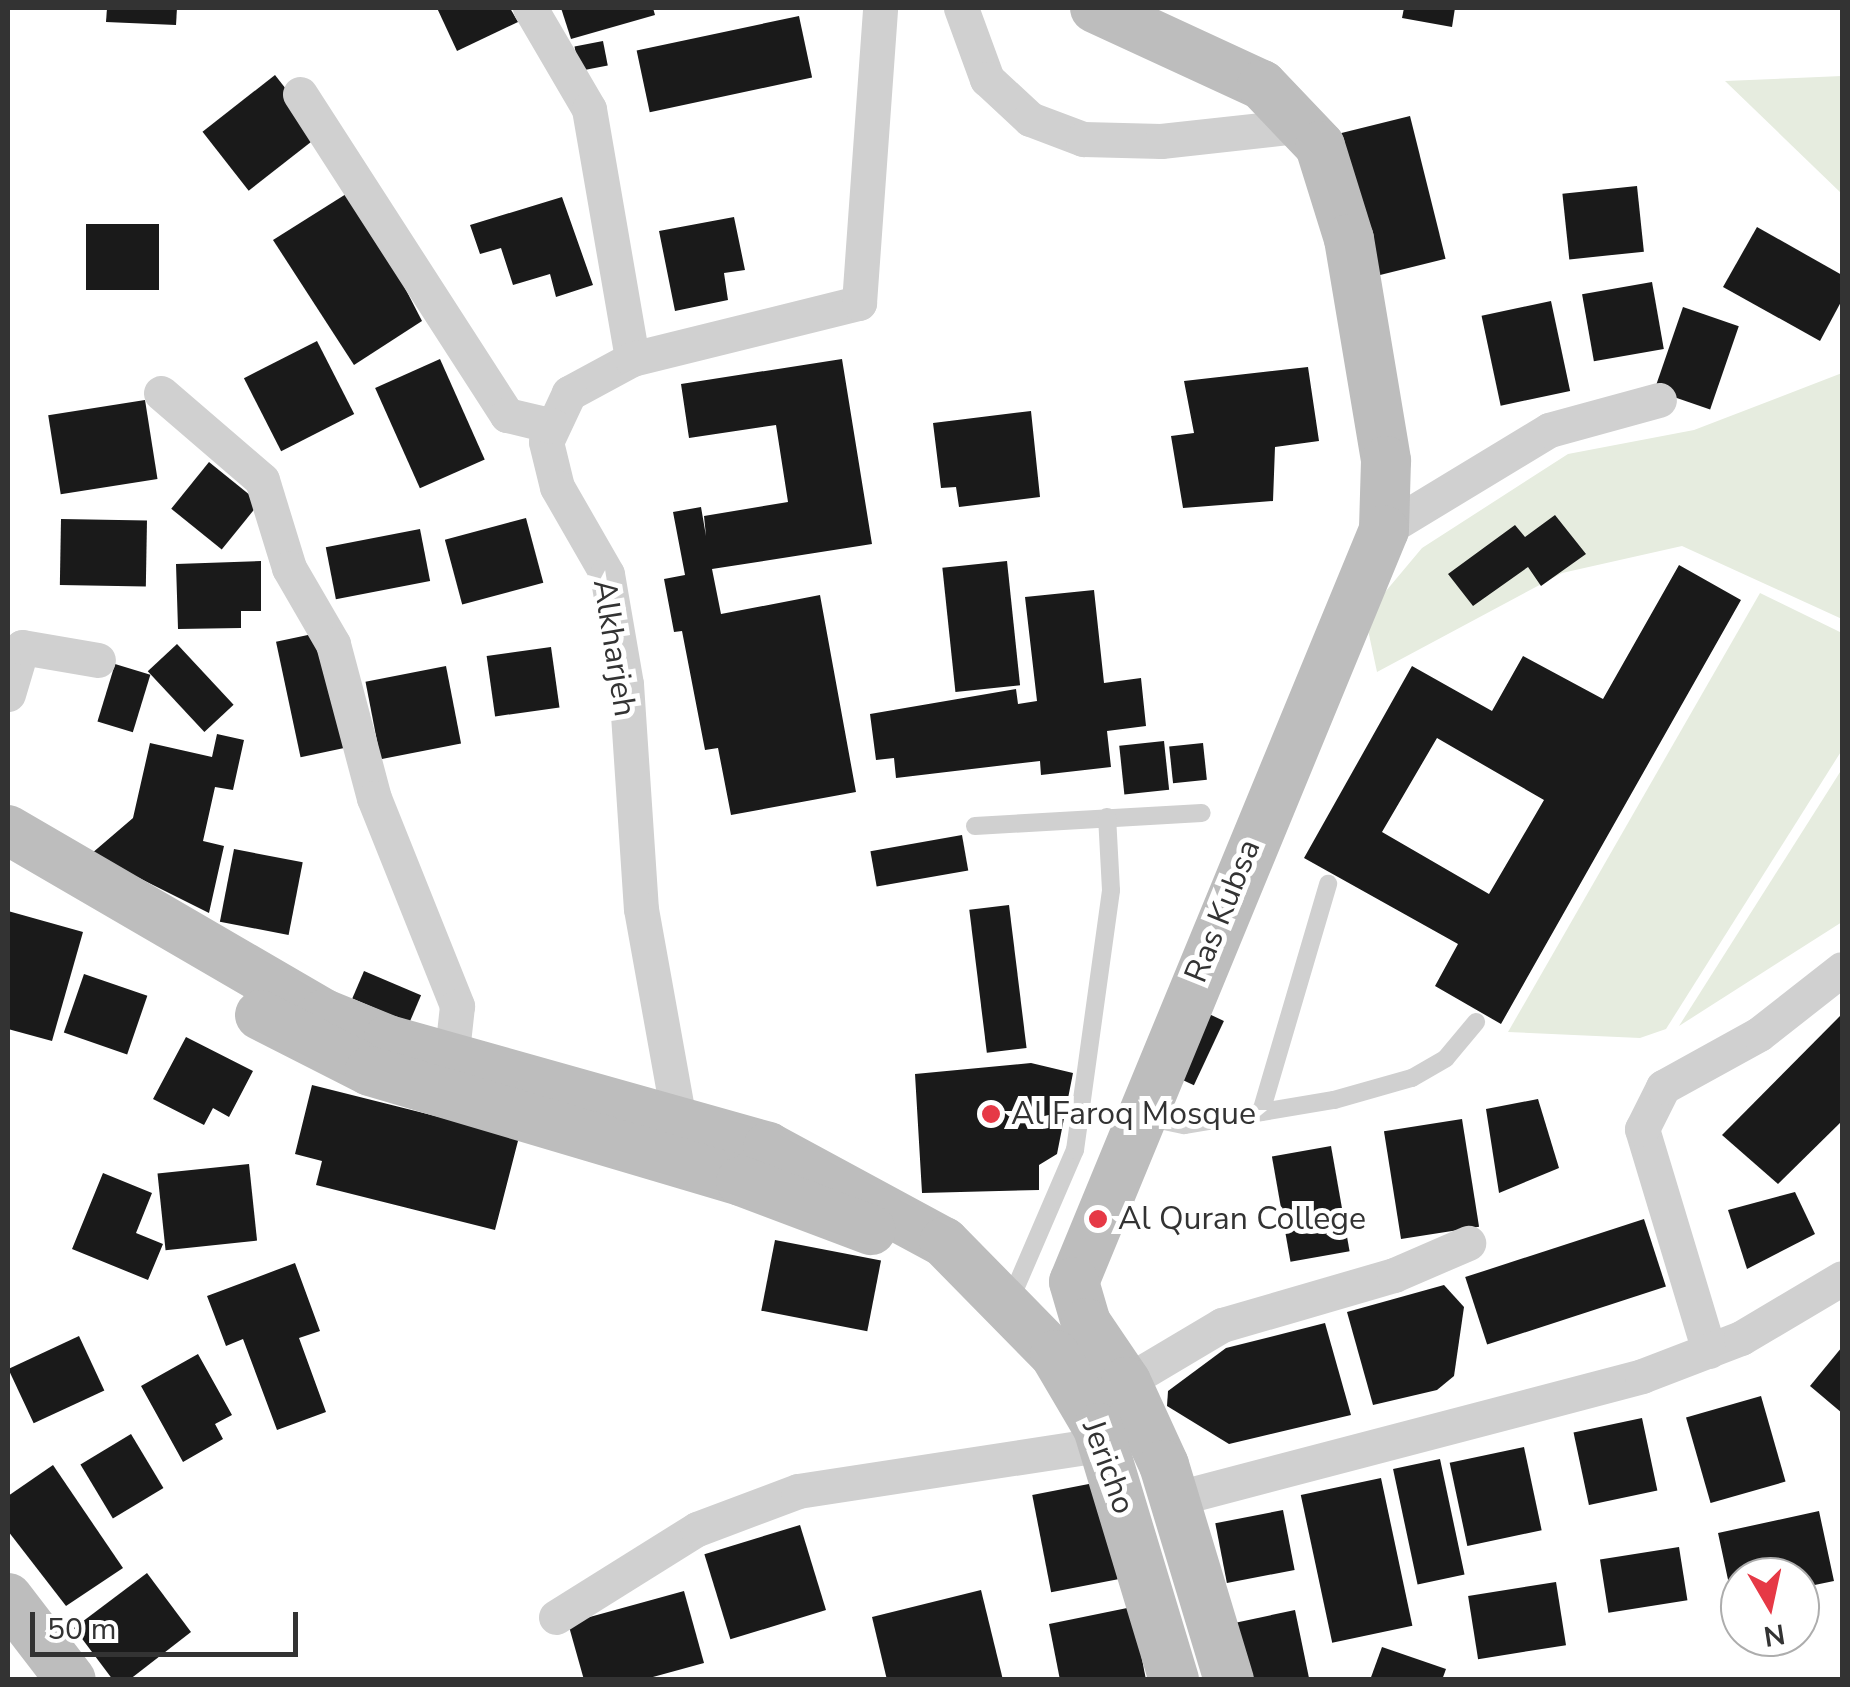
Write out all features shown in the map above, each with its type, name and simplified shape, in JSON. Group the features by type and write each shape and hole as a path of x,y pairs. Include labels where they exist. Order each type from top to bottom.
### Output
{"main road":[{"path":"1095,8 1150,22 1262,85 1306,125"},
{"name":"Ras Kubsa","path":"1229,1680 1174,1499 1126,1382 1086,1323 1074,1282 1139,1116 1384,530 1386,461 1349,239 1306,125"},
{"path":"8,830 294,998 450,1077 741,1181 999,1293"},
{"path":"8,869 330,1056 679,1120 768,1146 865,1192 999,1293"},
{"name":"Jericho","path":"999,1293 1055,1356 1104,1444 1174,1680"},
{"path":"8,1598 71,1680"}],"street":[{"path":"530,8 589,110 632,359"},
{"path":"300,94 507,415 553,426 569,393 632,359 859,303 880,8"},
{"path":"960,8 987,79 1030,118 1083,139 1161,141 1306,125"},
{"path":"161,393 262,480 289,568 333,644 374,798 457,1006 450,1077"},
{"path":"1384,530 1549,430 1659,400"},
{"name":"Alkharjeh","path":"553,426 546,442 557,487 607,574 626,684 640,908 679,1120"},
{"path":"8,694 22,646 98,660"},
{"path":"1709,1351 1642,1129 1662,1088 1759,1034 1842,969"},
{"path":"1126,1382 1222,1325 1394,1275 1468,1243"},
{"path":"1174,1499 1709,1351 1842,1278"},
{"path":"556,1617 696,1529 798,1492 1104,1444"}],"lane":[{"path":"974,826 1202,813"},
{"path":"999,1293 1075,1150 1111,890 1107,817"},
{"path":"1260,1112 1328,884"},
{"path":"1139,1116 1184,1125 1412,1078 1446,1058 1476,1022"}],"shaded area":[{"path":"1842,76 1842,194 1725,81"},
{"path":"1842,373 1842,619 1682,546 1562,573 1377,672 1365,616 1422,548 1568,454 1694,430"},
{"path":"1760,593 1842,633 1842,750 1666,1029 1640,1038 1508,1032"},
{"path":"1842,769 1842,922 1679,1026"}],"building":[{"path":"107,8 177,8 176,25 106,22"},
{"path":"437,8 510,8 518,22 457,51"},
{"path":"561,8 653,8 655,15 571,39"},
{"path":"1404,8 1455,8 1452,27 1402,18"},
{"path":"799,16 812,78 650,112 637,51"},
{"path":"603,41 608,66 579,71 575,47"},
{"path":"275,75 321,134 249,191 203,132"},
{"path":"1410,116 1446,259 1367,278 1331,136"},
{"path":"1637,186 1644,252 1569,259 1562,194"},
{"path":"354,189 422,321 354,365 273,240"},
{"path":"562,197 593,285 556,297 550,274 513,285 501,248 480,254 470,225"},
{"path":"734,217 745,270 724,273 728,300 675,311 659,231"},
{"path":"86,224 159,224 159,290 86,290"},
{"path":"1757,227 1842,275 1842,300 1820,341 1723,287"},
{"path":"1652,282 1664,349 1594,361 1582,294"},
{"path":"1551,301 1570,391 1501,406 1482,316"},
{"path":"1683,307 1739,326 1710,409 1654,390"},
{"path":"317,341 354,414 281,451 244,378"},
{"path":"440,359 485,459 420,488 375,388"},
{"path":"842,359 872,544 712,569 721,614 820,595 856,792 731,815 718,748 705,750 682,631 674,632 664,579 685,575 673,512 701,507 706,536 704,516 788,502 776,425 689,438 681,384"},
{"path":"1308,367 1319,441 1275,447 1273,501 1183,508 1171,436 1194,433 1184,381"},
{"path":"145,400 158,479 61,494 48,415"},
{"path":"1031,411 1040,497 959,507 956,487 941,488 933,423"},
{"path":"209,462 260,503 222,550 171,509"},
{"path":"1555,515 1586,554 1541,586 1528,567 1473,606 1448,574 1515,525 1525,537"},
{"path":"526,518 543,583 462,604 445,540"},
{"path":"61,519 147,521 146,586 60,585"},
{"path":"420,529 430,581 336,599 326,547"},
{"path":"261,561 261,611 241,611 241,628 178,629 176,564"},
{"path":"1007,561 1020,685 955,692 942,568"},
{"path":"1679,565 1741,600 1501,1024 1435,986 1458,944 1304,858 1412,666 1492,711 1523,656 1603,699","holes":["1437,738 1544,800 1489,894 1382,832"]},
{"path":"1094,590 1104,683 1141,678 1146,726 1107,731 1111,767 1041,775 1040,761 896,778 894,758 876,760 870,714 1016,689 1018,704 1037,701 1025,597"},
{"path":"322,632 347,747 301,757 276,642"},
{"path":"177,644 234,705 204,732 148,671"},
{"path":"551,647 559,707 495,716 487,656"},
{"path":"115,664 150,675 133,732 97,721"},
{"path":"446,666 461,744 381,759 366,682"},
{"path":"217,734 244,740 233,790 215,787 203,841 224,846 209,913 91,854 133,818 150,743 212,757"},
{"path":"1164,741 1169,790 1124,794 1119,746"},
{"path":"1203,743 1207,780 1173,783 1169,747"},
{"path":"962,835 968,870 877,887 870,851"},
{"path":"234,849 303,862 289,935 220,922"},
{"path":"1009,905 1027,1048 987,1053 969,910"},
{"path":"8,911 83,932 52,1041 8,1029"},
{"path":"364,971 421,995 409,1023 352,999"},
{"path":"84,974 147,996 127,1054 64,1033"},
{"path":"1194,1007 1224,1021 1194,1085 1164,1071"},
{"path":"1842,1014 1842,1121 1778,1184 1722,1135"},
{"path":"186,1037 253,1071 229,1117 213,1108 204,1125 153,1099"},
{"name":"Al Faroq Mosque","path":"1031,1063 1073,1073 1057,1154 1039,1165 1039,1190 922,1193 915,1074"},
{"path":"312,1085 519,1137 495,1230 316,1185 322,1161 295,1154"},
{"path":"1538,1099 1559,1168 1499,1193 1486,1109"},
{"path":"1462,1119 1479,1227 1401,1239 1384,1131"},
{"path":"1331,1146 1350,1251 1290,1262 1272,1156"},
{"path":"249,1164 257,1241 166,1250 158,1174"},
{"path":"103,1173 152,1193 136,1233 163,1244 148,1280 72,1249"},
{"path":"1795,1192 1815,1234 1747,1269 1728,1210"},
{"path":"1644,1219 1666,1287 1487,1345 1465,1277"},
{"path":"775,1240 881,1261 867,1331 761,1311"},
{"path":"295,1263 320,1331 299,1338 326,1412 277,1430 243,1339 226,1346 207,1296"},
{"path":"1444,1285 1464,1307 1454,1376 1437,1390 1373,1405 1347,1312"},
{"path":"1325,1323 1351,1415 1229,1444 1167,1406 1168,1391 1226,1348"},
{"path":"79,1336 104,1390 34,1423 8,1369"},
{"path":"1842,1347 1842,1413 1810,1386"},
{"path":"198,1354 232,1415 215,1424 223,1439 183,1462 141,1386"},
{"path":"1761,1396 1786,1482 1711,1503 1686,1417"},
{"path":"1642,1418 1657,1490 1589,1505 1574,1433"},
{"path":"131,1434 163,1488 113,1518 80,1464"},
{"path":"1524,1447 1542,1530 1467,1546 1450,1463"},
{"path":"1440,1459 1465,1574 1418,1584 1393,1469"},
{"path":"53,1465 123,1568 66,1606 8,1531 8,1496"},
{"path":"1381,1478 1412,1626 1332,1643 1301,1495"},
{"path":"1099,1482 1118,1579 1051,1592 1032,1495"},
{"path":"1283,1510 1295,1570 1227,1583 1215,1523"},
{"path":"1819,1511 1834,1581 1820,1584 1820,1557 1723,1557 1718,1533"},
{"path":"800,1525 826,1610 730,1639 704,1554"},
{"path":"1679,1547 1687,1600 1608,1613 1600,1560"},
{"path":"147,1573 191,1632 129,1680 113,1680 74,1628"},
{"path":"1556,1582 1566,1645 1478,1659 1468,1596"},
{"path":"981,1590 1003,1680 887,1680 872,1617"},
{"path":"684,1591 704,1663 642,1680 584,1680 568,1623"},
{"path":"1132,1607 1146,1680 1060,1680 1049,1624"},
{"path":"1295,1610 1309,1678 1237,1680 1225,1625"},
{"path":"1382,1647 1446,1669 1442,1680 1370,1680"}],"place":[{"name":"Al Faroq Mosque","path":"991,1114"},
{"name":"Al Quran College","path":"1098,1219"}]}
